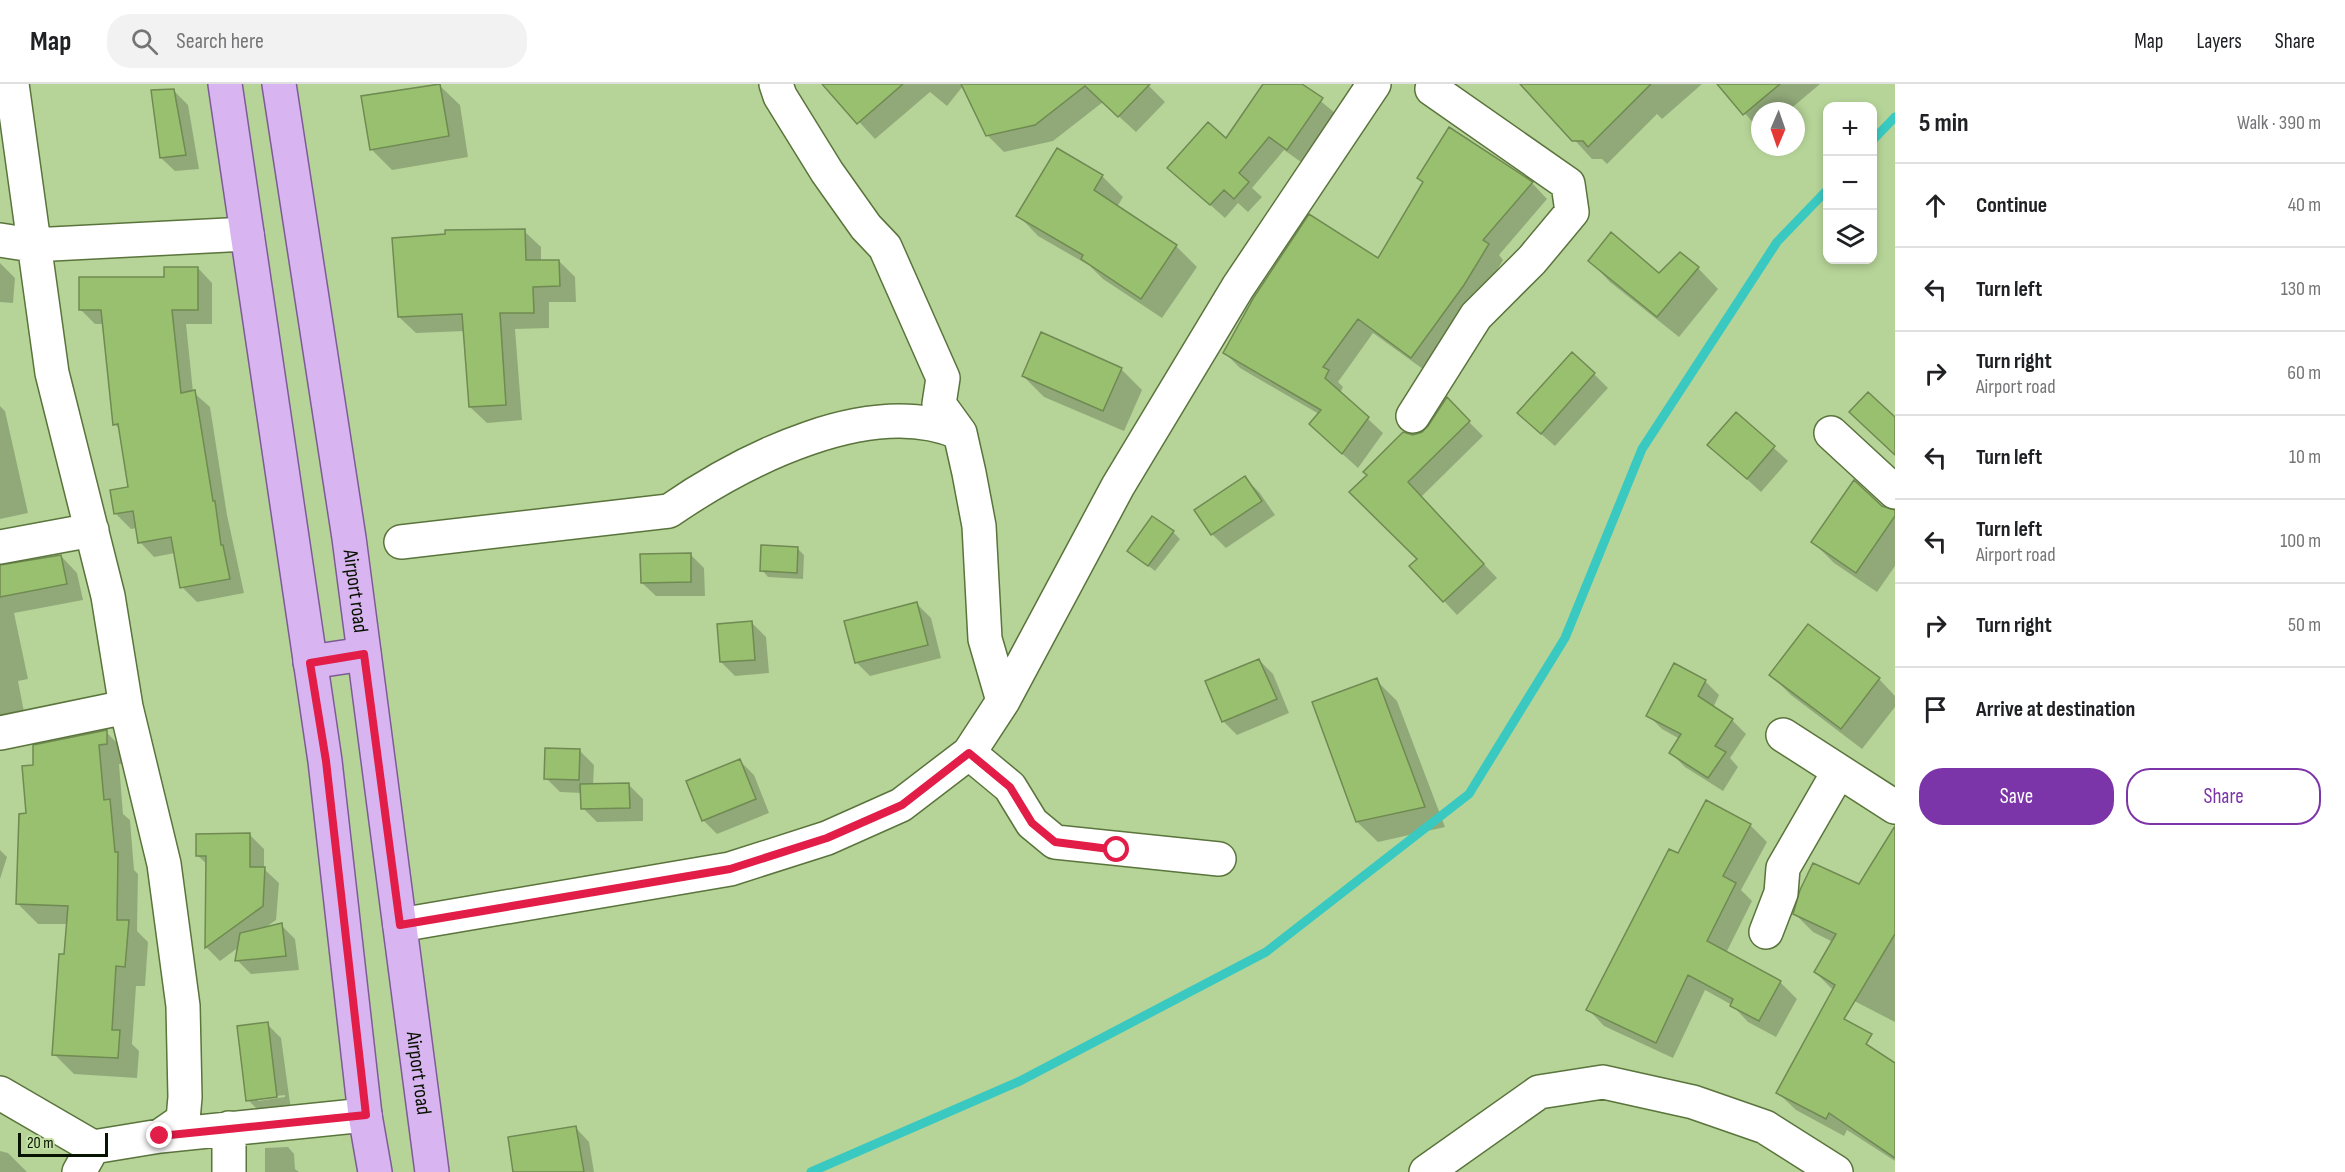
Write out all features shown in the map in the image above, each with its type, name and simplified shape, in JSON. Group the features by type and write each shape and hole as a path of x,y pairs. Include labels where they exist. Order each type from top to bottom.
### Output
{"main road":[{"path":"225,84 326,761 366,1115 375,1172"},
{"name":"Airport road","path":"279,84 364,654 432,1172"},
{"path":"310,663 364,654"}],"street":[{"path":"12,84 32,245 52,373 108,596 126,707 164,864 183,1006 185,1097 183,1120 160,1136"},
{"path":"776,84 780,96 827,172 866,227 885,247 943,378 939,404 960,433 979,526 986,639 1003,701"},
{"path":"400,925 730,869 827,838 902,805 969,753 1003,701 1118,486 1238,287 1314,178 1374,84"},
{"path":"1413,416 1476,316 1532,260 1572,212 1568,184 1429,86"},
{"path":"0,240 32,245 247,234"},
{"path":"401,542 669,511 701,489 781,449 831,429 911,421 938,423 960,433"},
{"path":"1832,433 1895,492"},
{"path":"0,547 92,530"},
{"path":"0,734 126,707"},
{"path":"1782,735 1895,807"},
{"path":"969,753 1010,787 1032,823 1055,842 1219,859"},
{"path":"1766,932 1781,893 1783,868 1839,771"},
{"path":"1426,1172 1539,1092 1603,1082 1693,1102 1765,1127 1836,1172"},
{"path":"0,1092 86,1159 160,1136 366,1115"},
{"path":"229,1128 230,1172"}],"building":[{"path":"440,84 449,136 370,150 361,96"},
{"path":"822,84 903,84 857,124"},
{"path":"961,84 1150,84 1118,117 1085,86 1035,125 986,136"},
{"path":"1263,84 1302,84 1323,98 1287,150 1269,137 1239,173 1249,182 1234,199 1224,190 1210,205 1167,168 1208,122 1226,138"},
{"path":"1520,84 1651,84 1588,147 1583,141 1572,141"},
{"path":"1717,84 1780,84 1759,102 1751,102 1751,108 1743,115"},
{"path":"174,89 186,155 160,158 151,90"},
{"path":"1449,127 1533,182 1483,240 1489,244 1464,285 1411,358 1358,319 1323,367 1329,370 1325,378 1369,417 1342,454 1309,424 1321,410 1223,353 1254,297 1309,214 1378,258 1423,182 1417,178"},
{"path":"1057,148 1103,175 1094,190 1177,245 1141,299 1081,259 1083,255 1016,216"},
{"path":"525,229 526,260 559,260 560,286 533,287 534,313 500,313 506,405 469,407 462,314 398,317 392,238 445,234 445,230"},
{"path":"1611,232 1659,273 1680,252 1699,267 1657,317 1588,261"},
{"path":"164,267 198,267 198,310 172,310 181,393 195,390 221,545 223,545 230,579 180,588 171,537 138,543 133,511 114,514 110,490 128,487 118,424 113,425 101,310 79,310 79,277 164,277"},
{"path":"1041,332 1122,368 1103,411 1022,376"},
{"path":"1572,352 1595,373 1541,434 1517,413"},
{"path":"1868,392 1895,417 1895,455 1849,412"},
{"path":"1447,397 1470,421 1408,482 1484,564 1443,602 1409,566 1417,559 1349,492 1367,475 1363,472 1403,432 1413,435 1422,432"},
{"path":"1736,412 1775,446 1747,479 1707,445"},
{"path":"1245,476 1262,501 1211,535 1194,510"},
{"path":"1854,480 1882,506 1895,510 1895,516 1856,573 1811,542"},
{"path":"1152,516 1174,531 1148,566 1127,551"},
{"path":"761,545 798,547 797,573 760,571"},
{"path":"691,553 691,582 641,583 640,554"},
{"path":"61,555 67,584 0,597 0,565"},
{"path":"917,602 928,645 855,663 844,621"},
{"path":"752,621 755,660 720,662 717,624"},
{"path":"1808,624 1880,678 1841,729 1769,675"},
{"path":"1259,659 1277,699 1222,722 1205,681"},
{"path":"1674,663 1706,680 1698,696 1733,719 1715,746 1726,752 1708,778 1669,753 1681,734 1646,716"},
{"path":"1377,678 1425,807 1356,822 1312,702"},
{"path":"107,730 107,744 99,745 104,800 110,799 115,852 118,852 117,920 129,920 125,967 116,966 112,1030 120,1030 118,1058 52,1055 59,954 64,954 68,906 16,904 19,814 26,813 22,766 33,765 33,745"},
{"path":"545,748 580,749 579,780 544,779"},
{"path":"740,759 756,799 702,821 686,781"},
{"path":"629,783 630,808 581,809 580,784"},
{"path":"1706,800 1751,824 1723,876 1736,883 1707,941 1781,981 1759,1021 1730,1006 1733,999 1688,975 1656,1043 1586,1010 1669,849 1678,853"},
{"path":"1895,826 1895,934 1844,1019 1872,1034 1866,1044 1895,1063 1895,1158 1829,1113 1826,1119 1776,1093 1835,985 1814,972 1836,934 1793,914 1800,890 1813,863 1859,884"},
{"path":"250,833 250,867 265,867 263,906 205,948 206,856 196,856 196,834"},
{"path":"282,923 286,956 235,961 240,933"},
{"path":"268,1022 277,1097 246,1101 237,1026"},
{"path":"576,1126 584,1172 513,1172 508,1137"}],"waterway":[{"path":"1877,136 1895,117"},
{"path":"811,1172 1020,1081 1266,952 1469,794 1565,638 1642,449 1777,242 1823,194"}],"route":[{"path":"160,1136 366,1115 326,761 310,663 364,654 400,925 730,869 827,838 902,805 969,753 1010,787 1032,823 1055,842 1117,850"}]}
